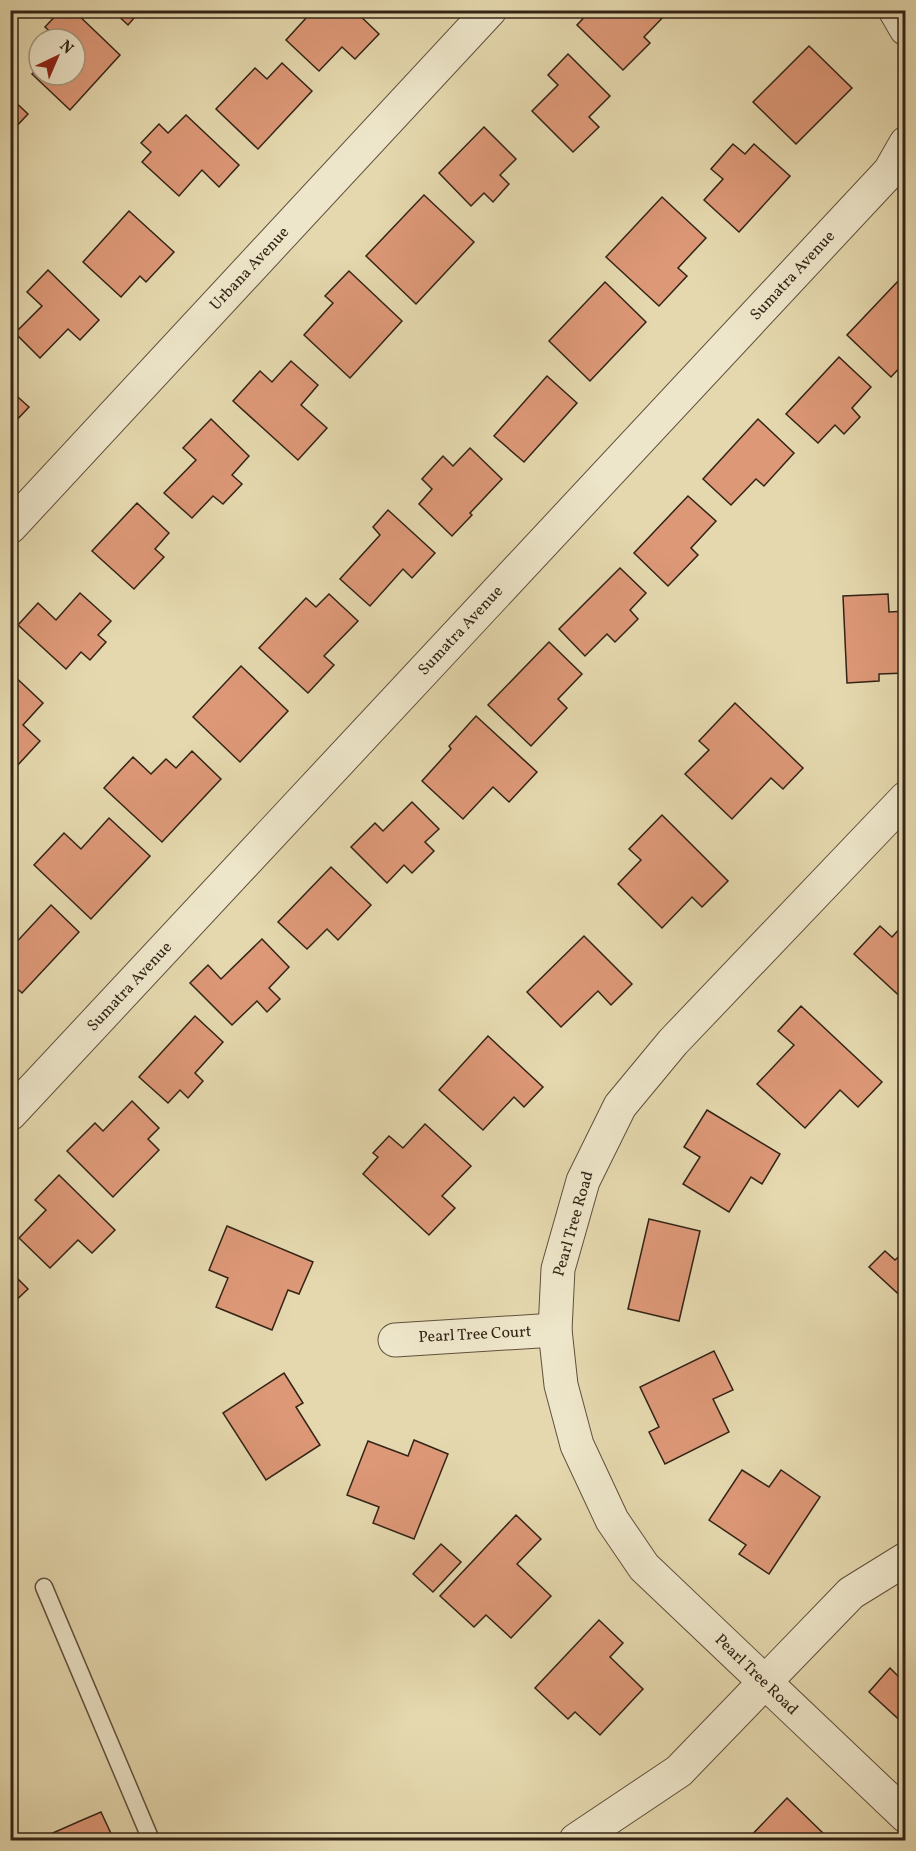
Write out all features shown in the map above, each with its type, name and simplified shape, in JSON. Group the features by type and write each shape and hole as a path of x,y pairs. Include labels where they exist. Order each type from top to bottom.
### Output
{"street":[{"name":"Urbana Avenue","path":"10,526 490,10"},
{"path":"895,10 906,29"},
{"name":"Sumatra Avenue","path":"10,1114 890,171 906,143"},
{"name":"Pearl Tree Road","path":"906,798 673,1042 620,1106 583,1181 558,1269 555,1330 561,1385 577,1445 612,1520 644,1567 906,1816"},
{"name":"Pearl Tree Court","path":"395,1340 555,1330"},
{"path":"576,1840 679,1771 851,1593 906,1559"}],"lane":[{"path":"44,1587 152,1840"}],"building":[{"path":"61,10 73,10 120,55 70,110 46,87 87,87 87,27 45,27"},
{"path":"112,10 141,10 128,25"},
{"path":"300,10 354,10 379,34 355,59 342,47 319,71 286,40 307,17"},
{"path":"591,10 611,10 616,15 620,10 664,10 667,13 644,37 650,43 623,70 577,25"},
{"path":"809,46 852,88 796,144 753,102"},
{"path":"568,54 610,96 589,117 599,127 573,152 532,111 558,85 548,75"},
{"path":"282,63 312,91 258,149 216,109 255,68 267,79"},
{"path":"10,97 28,114 10,133"},
{"path":"186,115 239,165 219,187 202,170 179,196 142,162 151,152 141,143 159,124 168,133"},
{"path":"484,127 516,159 500,175 509,184 493,202 484,193 471,206 439,173"},
{"path":"733,144 745,154 754,144 790,176 739,232 704,200 723,179 711,169"},
{"path":"424,195 474,242 416,304 366,256"},
{"path":"662,197 706,238 678,268 687,276 659,306 606,257"},
{"path":"129,211 174,252 146,282 140,276 121,297 83,262"},
{"path":"48,270 99,320 80,340 68,329 40,358 15,333 42,306 27,292"},
{"path":"349,271 402,321 350,378 304,335 333,303 325,296"},
{"path":"901,278 906,282 906,361 891,377 847,335"},
{"path":"605,282 646,322 590,381 549,341"},
{"path":"839,357 871,387 852,408 860,417 844,434 835,425 818,443 786,414"},
{"path":"291,361 318,385 301,405 327,428 298,460 233,401 260,371 272,382"},
{"path":"547,376 577,403 524,462 494,436"},
{"path":"10,390 29,407 10,427"},
{"path":"211,419 249,456 232,475 242,484 223,504 213,496 192,518 164,493 196,460 183,448"},
{"path":"758,419 794,453 764,486 756,479 731,505 703,479"},
{"path":"470,448 502,479 452,536 419,504 432,489 422,479 443,456 453,466"},
{"path":"688,496 716,521 691,548 698,555 668,586 634,553"},
{"path":"137,503 169,533 155,549 164,557 134,589 92,551"},
{"path":"388,510 435,553 412,578 403,569 370,606 340,579 380,535 373,527"},
{"path":"620,568 646,593 630,610 638,619 615,642 607,634 585,656 559,629"},
{"path":"80,593 111,621 98,635 106,642 90,660 81,652 66,669 18,625 38,603 56,620"},
{"path":"329,594 358,621 324,656 334,665 308,693 259,648 306,598 316,607"},
{"path":"888,594 889,612 906,611 906,673 879,674 879,681 847,683 843,596"},
{"path":"549,642 582,674 558,699 567,708 531,746 488,705"},
{"path":"241,666 288,711 240,762 193,717"},
{"path":"10,672 43,703 23,725 40,741 16,767 10,763"},
{"path":"735,703 803,768 783,789 771,778 732,819 685,774 709,750 699,741"},
{"path":"476,716 537,772 509,802 493,787 463,819 422,781 451,749 449,746"},
{"path":"192,751 221,779 162,842 104,788 133,757 151,774 166,759 176,768"},
{"path":"412,802 439,829 425,842 434,851 412,873 404,865 387,883 351,847 375,823 383,831"},
{"path":"662,815 728,881 702,907 692,897 662,928 618,884 641,860 629,849"},
{"path":"109,818 150,856 91,919 34,865 64,833 81,849"},
{"path":"331,867 371,905 338,940 327,929 307,949 278,922"},
{"path":"51,905 79,932 22,993 10,982 10,949"},
{"path":"906,922 906,1002 854,954 880,926 892,937"},
{"path":"584,936 632,984 611,1005 598,991 561,1027 527,992"},
{"path":"262,939 289,967 269,988 280,999 267,1012 257,1001 232,1025 190,983 208,965 221,979"},
{"path":"801,1006 882,1082 858,1107 840,1090 805,1128 757,1084 794,1045 778,1031"},
{"path":"195,1016 223,1042 195,1073 203,1081 188,1098 180,1090 168,1103 139,1077"},
{"path":"488,1036 543,1087 524,1107 514,1097 483,1130 439,1090"},
{"path":"132,1101 159,1128 148,1139 159,1150 113,1197 67,1151 95,1123 103,1131"},
{"path":"707,1110 780,1154 762,1184 751,1177 729,1212 683,1184 700,1157 684,1147"},
{"path":"425,1124 471,1166 442,1196 455,1208 429,1235 363,1174 378,1157 373,1153 389,1136 403,1148"},
{"path":"59,1175 115,1230 92,1253 78,1240 50,1268 19,1238 46,1210 35,1200"},
{"path":"649,1219 700,1231 679,1321 628,1309"},
{"path":"227,1226 313,1262 299,1294 288,1290 272,1330 216,1307 228,1278 209,1270"},
{"path":"906,1250 906,1301 869,1267 885,1251 895,1260"},
{"path":"10,1271 28,1289 10,1306"},
{"path":"714,1351 733,1390 713,1399 729,1432 665,1464 649,1432 659,1427 640,1387"},
{"path":"284,1373 303,1403 296,1407 320,1445 266,1480 223,1413"},
{"path":"414,1440 448,1454 414,1539 373,1523 379,1507 347,1495 368,1441 408,1456"},
{"path":"742,1470 769,1487 781,1470 820,1497 769,1574 739,1554 746,1545 709,1520"},
{"path":"516,1515 541,1539 517,1564 551,1596 511,1638 486,1615 474,1627 440,1596"},
{"path":"441,1544 461,1562 433,1592 413,1574"},
{"path":"599,1620 623,1643 610,1657 643,1689 600,1735 575,1712 568,1719 535,1688"},
{"path":"890,1668 899,1677 906,1670 906,1726 869,1692"},
{"path":"787,1798 826,1836 822,1840 747,1840"},
{"path":"101,1812 114,1840 37,1840 80,1821"}]}
